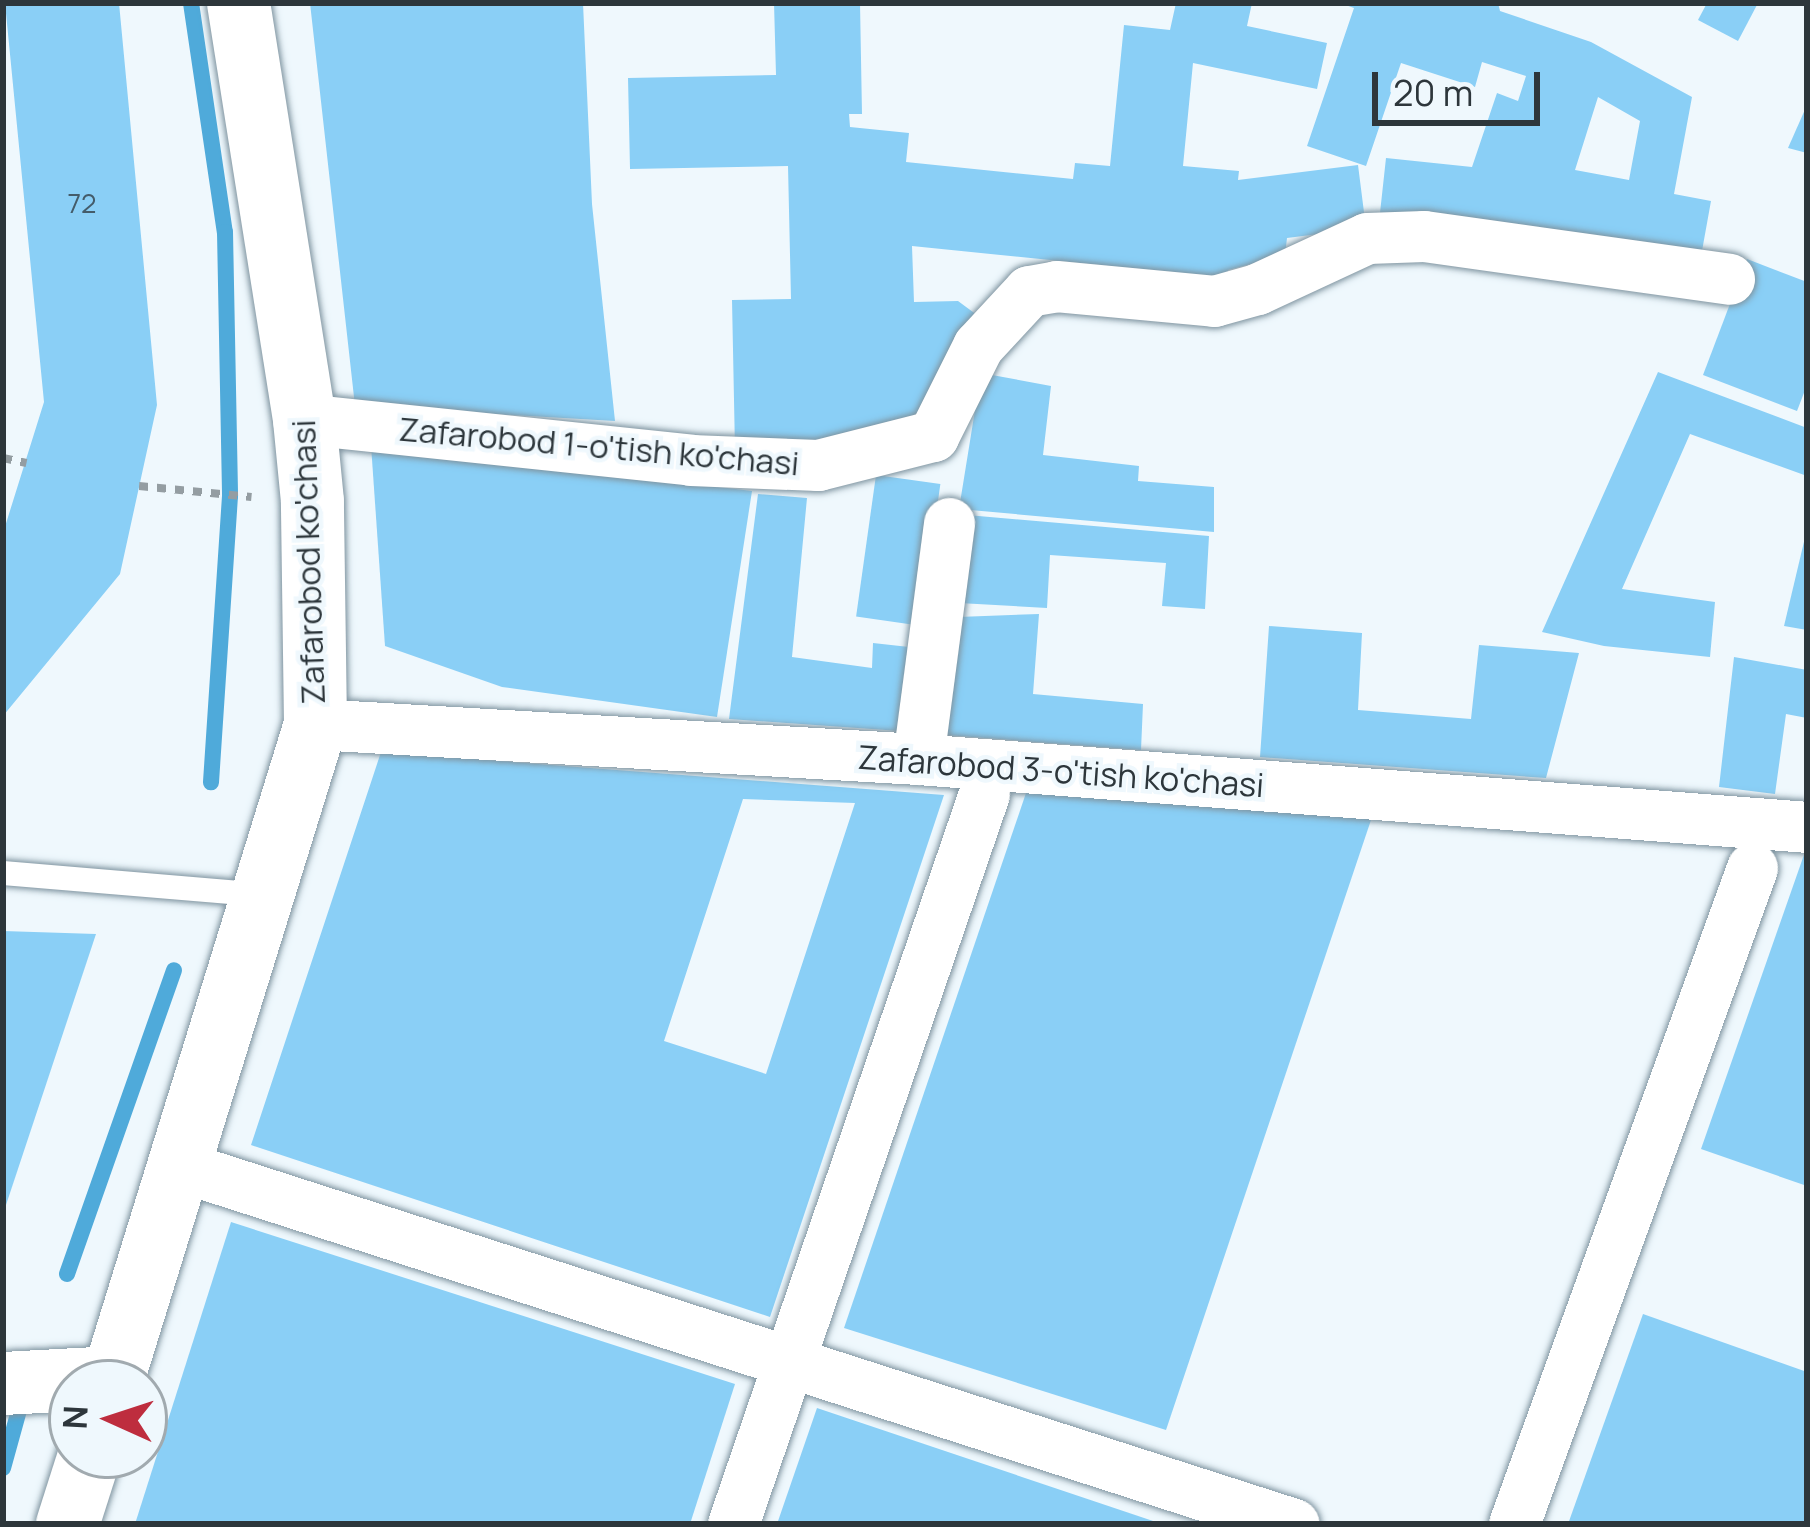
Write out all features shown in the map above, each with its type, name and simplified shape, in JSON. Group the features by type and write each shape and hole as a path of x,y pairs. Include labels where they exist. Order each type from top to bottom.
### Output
{"street":[{"name":"Zafarobod ko'chasi","path":"118,1359 266,895 315,724 312,501 304,419 238,3"},
{"name":"Zafarobod 1-o'tish ko'chasi","path":"304,419 692,460 818,465 933,436 978,346 1010,308 1029,291 1042,288 1214,301 1257,290 1367,238 1424,236 1730,279"},
{"path":"918,760 949,523"},
{"name":"Zafarobod 3-o'tish ko'chasi","path":"315,724 918,760 1807,827"},
{"path":"733,1524 785,1361 984,794"},
{"path":"1514,1524 1752,868"},
{"path":"177,1166 1294,1524"},
{"path":"3,1383 48,1382"},
{"path":"67,1524 81,1479"}],"lane":[{"path":"3,873 266,895"}],"path":[{"path":"3,458 26,463"},
{"path":"139,486 312,501"}],"building":[{"path":"5,3 119,3 157,405 120,574 3,716 3,533 44,402"},
{"path":"310,3 583,3 592,204 615,421 355,406"},
{"path":"774,3 860,3 862,114 849,114 850,127 909,133 906,162 1073,179 1075,163 1110,166 1124,25 1170,30 1176,3 1252,3 1247,26 1327,43 1317,89 1193,63 1183,166 1239,171 1238,180 1358,165 1366,228 1287,238 1285,255 1228,270 1227,286 1148,270 912,246 914,302 958,301 981,318 930,403 891,432 856,447 735,450 732,300 791,299 788,166 630,169 628,78 776,75"},
{"path":"1340,3 1498,3 1500,11 1591,42 1692,97 1674,194 1711,201 1700,262 1379,222 1386,158 1472,167 1497,93 1518,101 1526,76 1482,62 1475,87 1401,63 1366,166 1307,146 1354,8","holes":["1598,97 1640,121 1629,180 1575,170"]},
{"path":"1707,3 1758,3 1738,41 1698,20"},
{"path":"1807,105 1807,153 1788,148"},
{"path":"1747,259 1807,282 1807,385 1797,411 1703,375"},
{"path":"1658,372 1807,428 1807,476 1690,434 1622,589 1715,602 1710,657 1604,646 1542,632"},
{"path":"981,373 1051,386 1043,455 1139,466 1138,481 1214,487 1214,532 959,509"},
{"path":"371,445 752,491 717,717 502,687 385,646"},
{"path":"876,475 940,484 920,626 856,617"},
{"path":"758,494 807,498 792,657 872,668 873,643 918,648 900,731 729,719"},
{"path":"967,515 1209,536 1205,609 1162,606 1166,563 1050,555 1047,608 959,603"},
{"path":"1807,529 1807,630 1784,626"},
{"path":"1039,614 1033,694 1143,704 1141,750 946,735 958,617"},
{"path":"1269,626 1362,633 1358,710 1471,719 1479,645 1579,653 1546,778 1260,757"},
{"path":"1734,657 1807,670 1807,718 1786,714 1775,794 1719,787"},
{"path":"381,752 944,795 770,1317 251,1145","holes":["743,799 855,803 766,1074 664,1041"]},
{"path":"1026,793 1372,817 1166,1430 844,1328"},
{"path":"1807,849 1807,1186 1701,1149"},
{"path":"3,931 96,934 4,1211 3,1211"},
{"path":"231,1222 735,1384 690,1524 135,1524 149,1479 168,1479 168,1420"},
{"path":"1643,1314 1807,1372 1807,1524 1568,1524"},
{"path":"817,1408 1159,1523 777,1524"}],"waterway":[{"path":"191,3 225,232 230,496 211,782"},
{"path":"67,1274 174,970"},
{"path":"3,1468 21,1403"}]}
